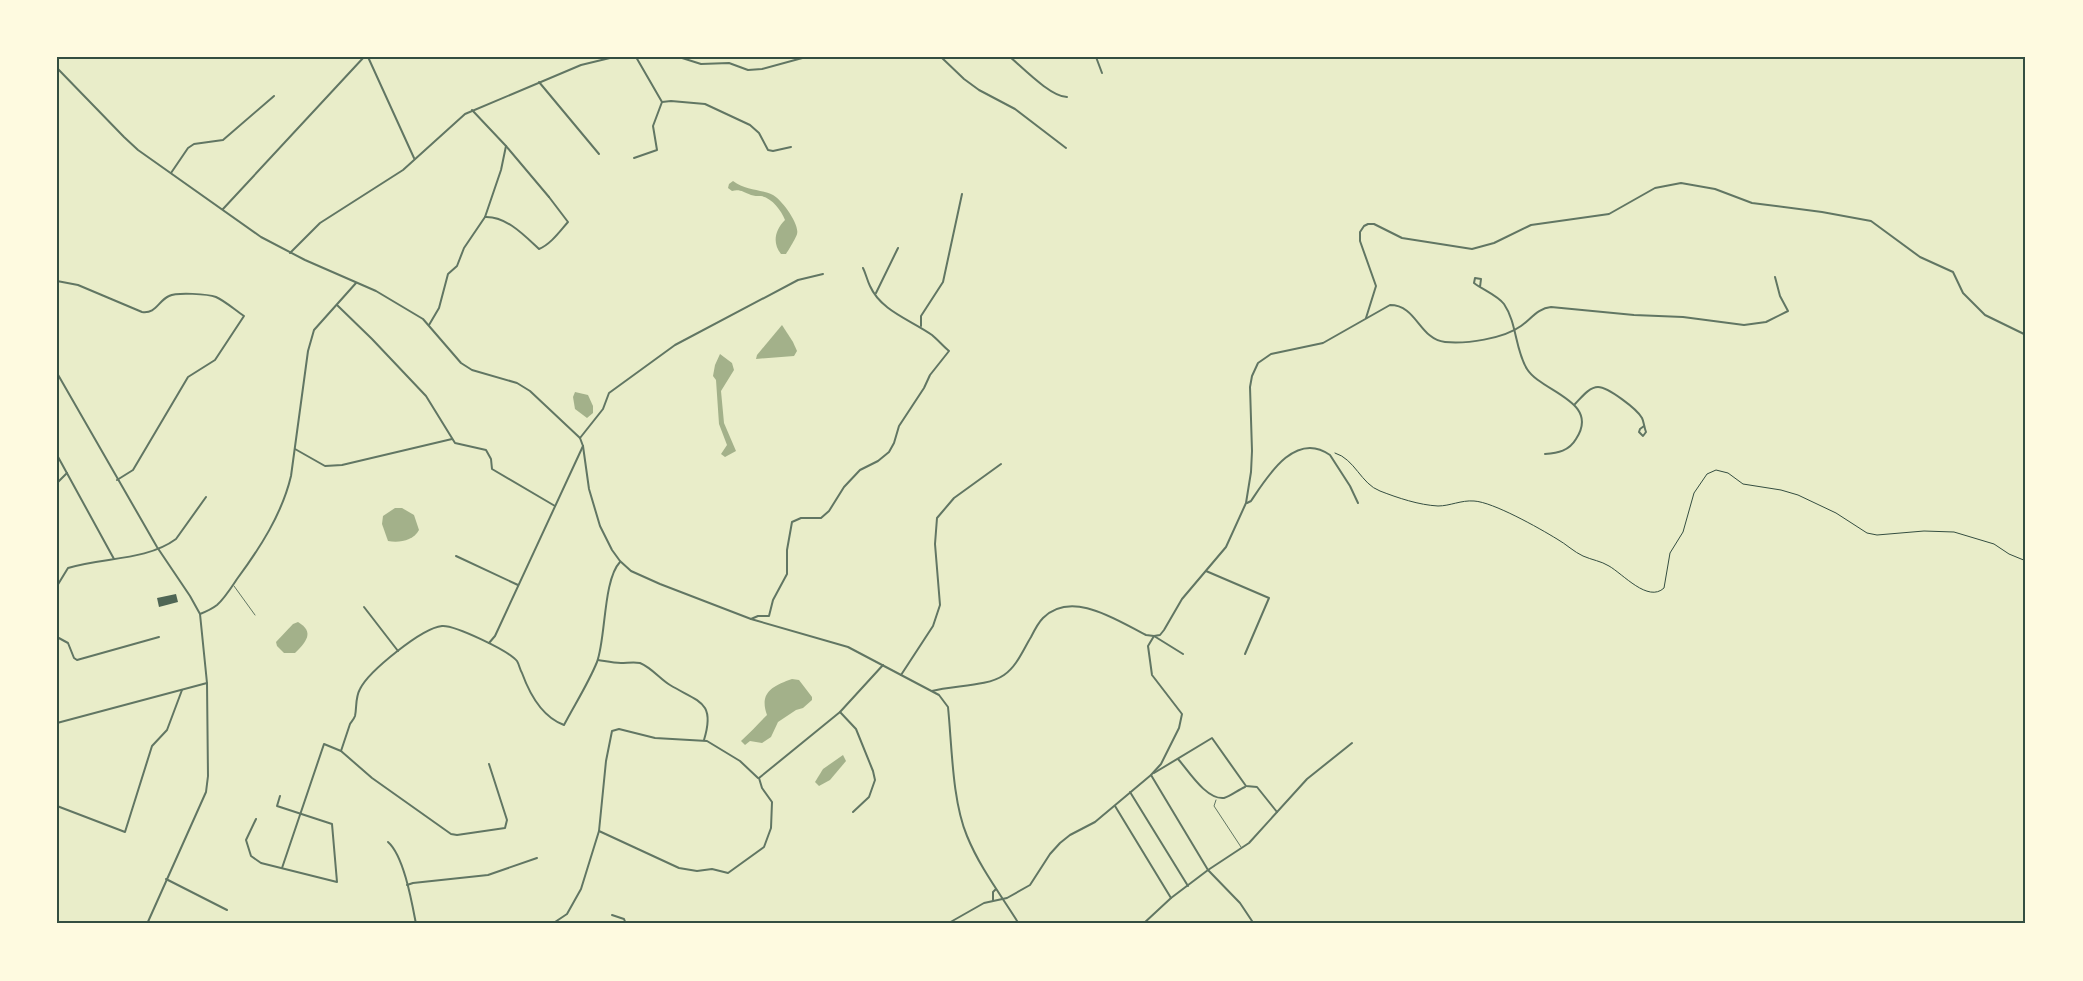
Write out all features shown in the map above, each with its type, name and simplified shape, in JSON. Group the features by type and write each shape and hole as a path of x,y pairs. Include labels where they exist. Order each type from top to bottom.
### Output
{"street":[{"path":"223,210 364,57"},
{"path":"368,57 415,159"},
{"path":"290,253 320,223 403,170 465,114 581,65 614,57"},
{"path":"634,158 657,150 653,126 662,102 638,57"},
{"path":"678,57 701,64 729,63 748,70 762,69 806,57"},
{"path":"941,57 972,84 1015,110 1066,148"},
{"path":"1010,57 1047,88 1062,97 1068,97"},
{"path":"1096,57 1102,73"},
{"path":"57,68 124,137 261,237 296,256 392,300 429,325 461,363 472,370 517,383 530,391 580,438 593,507 612,550 631,571 751,619 848,647 932,691 944,701 948,707 959,810 966,834 976,856 1019,924"},
{"path":"539,82 599,154"},
{"path":"171,172 188,147 223,140 274,96"},
{"path":"662,102 705,104 750,125 759,133 768,150 791,147"},
{"path":"472,110 506,146 568,222 551,241 539,249 513,226 485,217"},
{"path":"429,325 439,308 448,274 457,266 464,248 485,217 501,170 506,146"},
{"path":"1366,318 1376,286 1360,241 1360,232 1368,224 1374,224 1402,238 1472,249 1494,243 1531,225 1566,222 1609,214 1655,188 1681,183 1714,189 1752,203 1871,221 1920,257 1953,272 1963,293 1985,315 2026,335"},
{"path":"923,329 921,316 943,282 962,194"},
{"path":"876,294 898,248"},
{"path":"751,619 758,616 769,616 773,600 783,584 787,574 787,550 792,522 801,518 821,518 860,470 878,461 889,452 899,426 919,398 930,375 949,351 935,337 904,320 876,294 870,287 863,268"},
{"path":"580,438 603,409 609,393 659,355 798,280 822,274"},
{"path":"1152,775 1179,728 1182,714 1152,675 1148,646 1154,636 1164,630 1179,604 1226,547 1246,503 1252,459 1250,387 1258,363 1271,354 1323,343 1390,305 1400,305 1432,338 1457,342 1480,340 1514,330 1544,308 1551,307 1756,325 1788,310 1780,297 1775,277"},
{"path":"57,281 78,285 142,312 148,313 163,300 177,293 215,297 244,316 215,360 188,377 133,470 117,480"},
{"path":"200,614 216,605 233,585 252,558 287,495 308,351 314,330 356,282"},
{"path":"1480,287 1504,304 1528,372 1575,404 1581,421 1577,438 1566,450 1545,454"},
{"path":"337,305 426,396 455,443 486,450 491,459 492,469 555,507"},
{"path":"57,373 157,548 200,614 207,683 206,792 147,924"},
{"path":"1575,404 1591,390 1600,387 1636,411 1642,418 1644,426"},
{"path":"295,449 325,466 342,465 452,439"},
{"path":"489,643 495,636 583,446"},
{"path":"1246,503 1251,501 1273,470 1288,454 1304,449 1327,452 1358,503"},
{"path":"57,455 114,559"},
{"path":"901,675 933,626 940,605 935,544 937,518 954,498 1001,464"},
{"path":"57,483 67,473"},
{"path":"57,586 69,568 148,552 170,544 206,497"},
{"path":"456,556 518,585"},
{"path":"341,750 355,717 355,702 359,690 377,668 429,629 443,626 460,630 489,643 517,660 530,691 542,710 550,718 564,725 598,660 615,569 620,561"},
{"path":"1206,571 1269,598 1245,654"},
{"path":"364,607 398,651"},
{"path":"932,691 987,682 1004,675 1013,667 1043,618 1065,607 1086,608 1146,635 1154,636 1183,654"},
{"path":"57,637 68,643 74,658 78,660 159,637"},
{"path":"598,660 638,663 656,673 672,687 695,698 708,714 709,721 704,740"},
{"path":"759,778 840,712 883,665"},
{"path":"57,723 207,683"},
{"path":"57,806 125,832 152,746 167,730 182,690"},
{"path":"840,712 856,729 875,780 869,797 853,812"},
{"path":"552,924 567,914 581,889 599,831 606,761 612,731 619,729 655,738 704,740 740,761 759,778 762,788 772,802 771,828 764,847 728,873 712,869 697,871 679,868 599,831"},
{"path":"947,924 993,900 1003,899 1030,885 1060,843 1095,822 1152,775 1212,738 1246,786"},
{"path":"1143,924 1171,898 1249,843 1307,779 1352,743"},
{"path":"282,868 324,744 341,750 372,778 442,829 457,835 505,828 507,820 489,764"},
{"path":"1178,759 1202,788 1217,798 1226,797 1246,786 1257,787 1277,812"},
{"path":"1152,775 1208,870 1240,903 1254,924"},
{"path":"1130,792 1188,886"},
{"path":"256,819 246,840 251,856 261,863 337,882 332,824 277,806 280,796"},
{"path":"1115,805 1171,898"},
{"path":"388,843 393,847 399,860 416,924"},
{"path":"407,885 488,875 537,858"},
{"path":"166,879 227,910"},
{"path":"993,900 993,892 996,889"},
{"path":"612,915 624,919 626,924"},
{"path":"681,924 689,924"}],"lane":[{"path":"233,585 255,615"},
{"path":"1217,798 1214,806 1242,848"}],"path":[{"path":"1327,452 1344,457 1377,490 1416,502 1440,506 1456,501 1487,503 1556,538 1583,556 1609,565 1631,583 1651,592 1658,592 1664,588 1670,553 1683,532 1694,493 1707,474 1716,470 1728,473 1743,484 1798,495 1836,513 1867,533 1880,535 1924,531 1954,532 1994,544 2026,561"}],"shaded area":[{"path":"733,181 743,187 773,195 789,212 796,224 797,234 786,254 781,254 776,245 777,232 785,220 779,209 765,197 732,191 728,188"},
{"path":"782,325 797,351 794,356 756,359 757,355"},
{"path":"720,354 732,363 734,370 721,391 724,423 736,451 725,457 721,454 727,445 719,424 716,380 713,376"},
{"path":"575,392 588,395 593,406 593,413 587,418 575,409 573,397"},
{"path":"395,508 402,508 414,515 419,530 409,539 397,542 388,541 382,524 383,516"},
{"path":"298,622 306,630 307,637 295,653 284,653 276,642 293,624"},
{"path":"792,679 799,680 812,700 803,708 778,722 771,737 762,743 750,741 745,745 741,741 767,715 765,701 769,691"},
{"path":"843,755 846,761 830,780 819,786 815,782 823,769"}],"building":[{"path":"176,594 178,602 159,607 157,598"}]}
